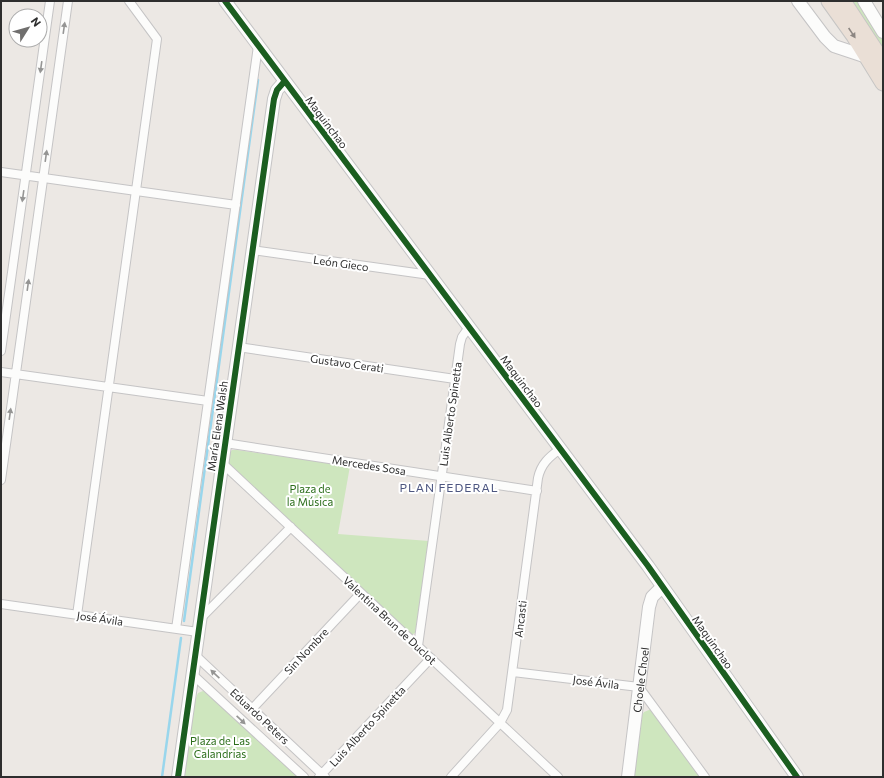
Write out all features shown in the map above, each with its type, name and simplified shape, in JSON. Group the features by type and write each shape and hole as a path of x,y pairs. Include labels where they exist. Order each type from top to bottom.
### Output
{"highway":[{"path":"829,1 883,83"},
{"path":"843,1 883,62"}],"street":[{"path":"1,351 50,1"},
{"path":"1,480 68,1"},
{"path":"77,615 158,38 130,1"},
{"name":"Maquinchao","path":"225,1 284,82 648,566 797,777"},
{"path":"798,1 825,37 834,46 867,57"},
{"path":"864,1 883,32"},
{"name":"María Elena Walsh","path":"176,629 258,46"},
{"name":"María Elena Walsh","path":"178,777 274,99 277,90 284,82"},
{"path":"1,172 236,205"},
{"name":"León Gieco","path":"252,250 430,275"},
{"name":"Luis Alberto Spinetta","path":"418,646 460,342 468,327"},
{"name":"Gustavo Cerati","path":"238,347 455,379"},
{"path":"1,372 208,401"},
{"name":"Mercedes Sosa","path":"225,443 537,491"},
{"name":"Ancasti","path":"451,777 500,723 507,710 537,491 542,467 548,459 560,449"},
{"name":"Valentina Brun de Duclot","path":"222,463 558,777"},
{"path":"200,620 291,527"},
{"name":"Choele Choel","path":"628,777 650,601 654,593 662,587"},
{"name":"Sin Nombre","path":"252,709 361,593"},
{"name":"José Ávila","path":"1,604 198,632"},
{"name":"Eduardo Peters","path":"195,655 322,776"},
{"name":"Luis Alberto Spinetta","path":"322,776 431,658"},
{"name":"José Ávila","path":"513,672 639,687"},
{"name":"Eduardo Peters","path":"192,674 304,777"},
{"path":"639,687 705,777"}],"green space":[{"path":"850,1 860,1 883,39 883,49"},
{"name":"Plaza de la Música","path":"232,450 350,466 338,534 429,541 415,633 411,635 231,466 228,462 229,453"},
{"name":"Plaza de Las Calandrias","path":"203,691 206,692 298,777 184,777 195,700 198,693"},
{"path":"651,710 703,777 632,777 641,717 644,712"}],"waterway":[{"path":"184,621 258,80"},
{"path":"162,777 181,638"}],"cycle path":[{"path":"225,1 648,566 797,777"},
{"path":"178,777 274,99 277,90 284,82"}],"district":[{"name":"PLAN FEDERAL","path":"449,487"}]}
